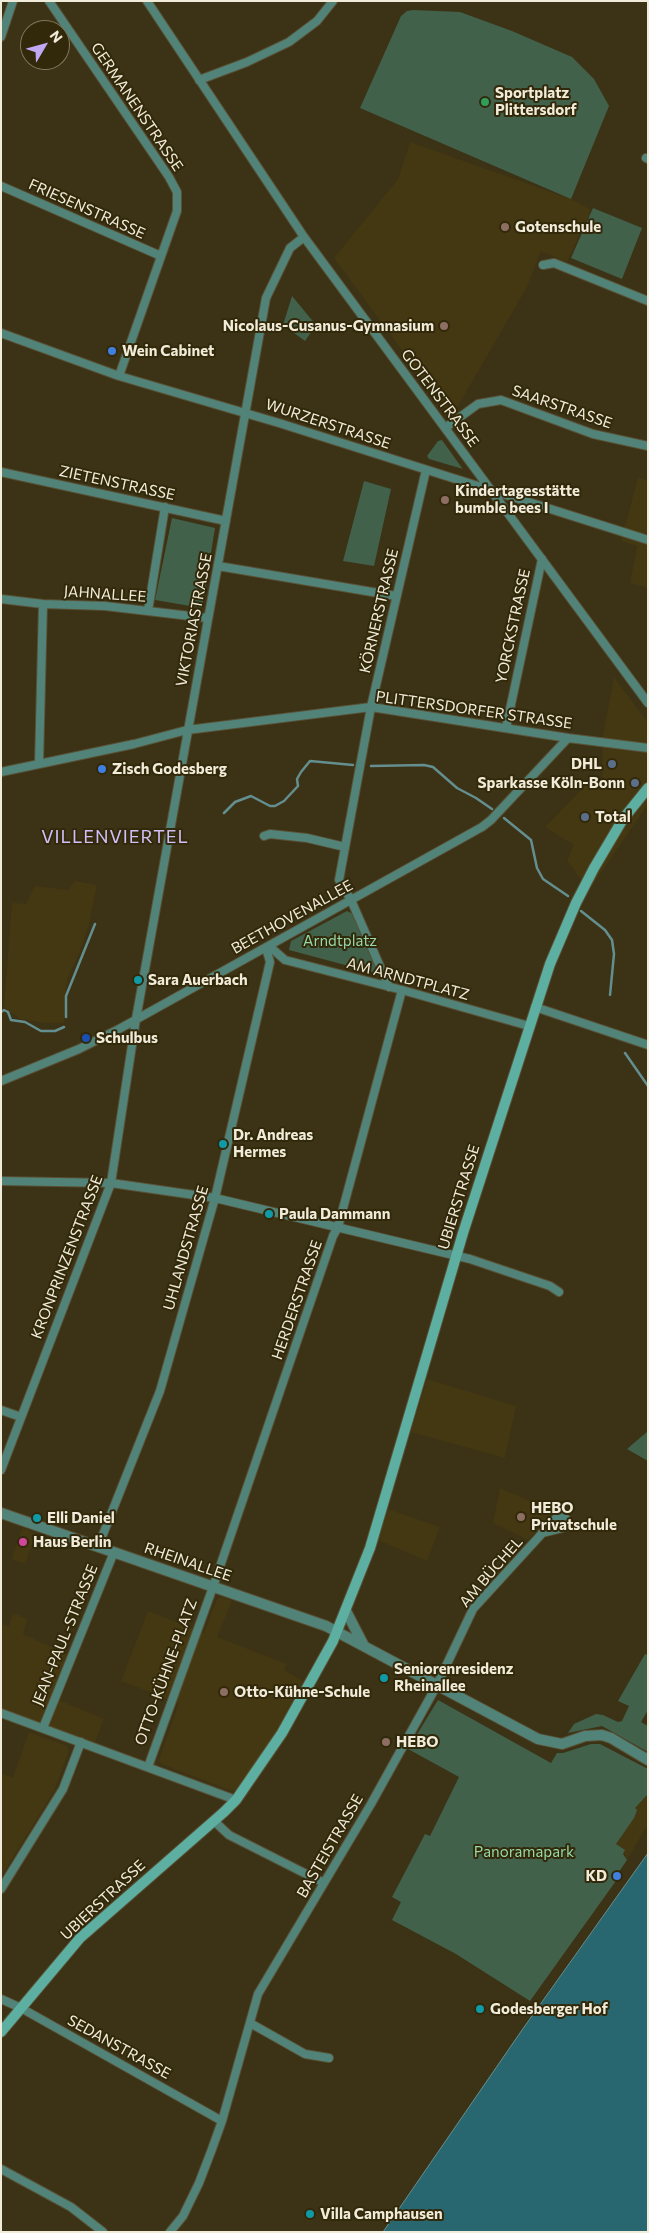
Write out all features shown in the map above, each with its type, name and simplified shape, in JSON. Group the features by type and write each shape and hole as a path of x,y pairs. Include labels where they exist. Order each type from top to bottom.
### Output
{"main road":[{"name":"UBIERSTRASSE","path":"337,1632 370,1548 456,1256 529,1026 558,944 576,903 610,840 623,819 648,788"},
{"path":"236,1800 282,1733 337,1632"},
{"name":"UBIERSTRASSE","path":"1,2032 86,1932 236,1800"}],"street":[{"path":"1,37 13,1"},
{"name":"GERMANENSTRASSE","path":"49,1 169,177 177,192 177,212 119,376"},
{"name":"GOTENSTRASSE","path":"147,1 304,237 648,703"},
{"path":"199,80 283,46 312,26 333,1"},
{"name":"FRIESENSTRASSE","path":"1,186 161,256"},
{"name":"VIKTORIASTRASSE","path":"136,1019 266,298 290,248 304,237"},
{"path":"543,265 554,264 648,302"},
{"name":"WURZERSTRASSE","path":"1,333 119,376 246,413 648,540"},
{"name":"SAARSTRASSE","path":"445,428 478,404 501,400 593,434 648,446"},
{"name":"KÖRNERSTRASSE","path":"351,900 340,880 371,707 426,470"},
{"name":"ZIETENSTRASSE","path":"1,472 226,521"},
{"path":"148,611 165,507"},
{"name":"YORCKSTRASSE","path":"506,728 542,559"},
{"path":"218,566 396,596"},
{"name":"JAHNALLEE","path":"1,599 43,604 105,606 207,618"},
{"path":"39,764 43,604"},
{"name":"PLITTERSDORFER STRASSE","path":"1,772 134,744 188,730 371,707 568,738 648,748"},
{"name":"BEETHOVENALLEE","path":"1,1081 79,1049 136,1019 487,824 568,738"},
{"path":"264,836 270,834 307,838 346,847"},
{"path":"351,900 390,987"},
{"path":"268,947 280,958 270,962"},
{"name":"UHLANDSTRASSE","path":"98,1547 158,1399 215,1198 270,962 268,947"},
{"name":"AM ARNDTPLATZ","path":"280,958 529,1026"},
{"name":"HERDERSTRASSE","path":"213,1587 333,1236 338,1227 402,990"},
{"path":"535,1008 648,1045"},
{"name":"KRONPRINZENSTRASSE","path":"1,1470 111,1183 136,1019"},
{"path":"1,1181 111,1183 215,1198 456,1256 550,1286 559,1292"},
{"path":"1,1410 21,1417"},
{"name":"RHEINALLEE","path":"1,1513 337,1632 538,1739 562,1744 585,1736 602,1736 611,1738 648,1760"},
{"name":"AM BÜCHEL","path":"437,1685 473,1609 542,1534"},
{"name":"JEAN-PAUL-STRASSE","path":"43,1728 114,1552"},
{"name":"OTTO-KÜHNE-PLATZ","path":"148,1767 213,1587"},
{"path":"346,1611 363,1645"},
{"name":"BASTEISTRASSE","path":"170,2232 183,2216 199,2183 222,2121 258,1994 371,1804 437,1685"},
{"path":"1,1713 236,1800"},
{"path":"1,1889 62,1789 80,1742"},
{"path":"214,1821 229,1836 324,1883"},
{"name":"SEDANSTRASSE","path":"1,1999 21,2008 222,2121"},
{"path":"250,2023 305,2054 329,2058"},
{"path":"1,2168 71,2207 103,2232"}],"shaded area":[{"path":"410,142 571,199 591,210 567,262 541,251 527,287 458,406 446,410 334,258 398,179"},
{"path":"638,477 648,481 648,588 630,583 637,546 621,541"},
{"path":"614,677 648,723 648,804 592,886 579,877 567,860 574,845 545,827 587,784 602,787 603,735"},
{"path":"75,881 97,885 89,924 67,980 64,1023 45,1023 20,1019 4,1007 12,903 26,904 35,886 68,890"},
{"path":"427,1379 516,1406 505,1458 411,1432"},
{"name":"HEBO Privatschule","path":"500,1488 553,1511 528,1540 493,1523"},
{"path":"388,1509 440,1527 427,1561 378,1540"},
{"path":"22,1528 36,1533 25,1564 12,1559"},
{"name":"Otto-Kühne-Schule","path":"221,1597 232,1601 217,1637 287,1664 284,1670 303,1681 279,1728 236,1790 232,1791 161,1764 159,1760 179,1703 121,1681 148,1611 204,1633 217,1599"},
{"path":"13,1613 28,1619 23,1634 72,1656 54,1698 104,1719 93,1747 1,1713 1,1624 9,1627"},
{"path":"29,1732 67,1746 69,1751 54,1791 1,1877 1,1774 13,1777"},
{"path":"648,1794 648,1824 627,1860 624,1852 615,1844 633,1818 635,1808"}],"green space":[{"name":"Sportplatz Plittersdorf","path":"407,11 460,12 512,31 572,57 594,79 609,106 571,199 360,108 401,16"},
{"path":"593,208 642,228 622,279 571,258"},
{"path":"292,296 316,325 305,341 283,325"},
{"path":"442,440 463,469 429,459 427,456 438,441"},
{"path":"364,481 391,489 374,566 343,561"},
{"path":"172,518 215,528 202,608 155,600"},
{"name":"Arndtplatz","path":"347,911 353,914 377,970 375,973 289,950 291,941"},
{"path":"648,1431 648,1461 627,1449"},
{"path":"645,1654 648,1655 648,1710 641,1722 648,1726 648,1752 602,1726 568,1733 574,1724 596,1714 618,1722 622,1721 629,1706 618,1701"},
{"name":"Panoramapark","path":"438,1700 551,1763 557,1753 563,1753 591,1744 600,1744 648,1769 648,1794 635,1808 637,1810 634,1818 616,1844 625,1850 623,1854 627,1860 616,1876 618,1878 530,2001 456,1954 392,1920 401,1902 392,1897 425,1834 430,1836 459,1777 408,1749"}],"water":[{"path":"648,1853 648,2232 383,2232 522,2030"}],"waterway":[{"path":"224,813 235,802 251,796 270,806 275,806 284,801 298,786 297,779 310,761 353,765"},
{"path":"371,766 424,765 433,767 457,788 492,809"},
{"path":"504,818 531,840 537,868 543,879 568,896"},
{"path":"581,911 605,930 612,940 614,954 610,995"},
{"path":"66,1017 66,996 95,924"},
{"path":"1,1012 4,1010 8,1012 11,1020 25,1022 41,1031 55,1031 64,1027"},
{"path":"625,1053 648,1086"}],"place":[{"name":"Sportplatz Plittersdorf","path":"485,102"},
{"name":"Gotenschule","path":"505,227"},
{"name":"Nicolaus-Cusanus-Gymnasium","path":"444,326"},
{"name":"Wein Cabinet","path":"112,351"},
{"name":"Kindertagesstätte bumble bees I","path":"445,500"},
{"name":"DHL","path":"612,764"},
{"name":"Zisch Godesberg","path":"102,769"},
{"name":"Sparkasse Köln-Bonn","path":"635,783"},
{"name":"Total","path":"585,817"},
{"name":"Sara Auerbach","path":"138,980"},
{"name":"Schulbus","path":"86,1038"},
{"name":"Dr. Andreas Hermes","path":"223,1144"},
{"name":"Paula Dammann","path":"269,1214"},
{"name":"HEBO Privatschule","path":"521,1517"},
{"name":"Elli Daniel","path":"37,1518"},
{"name":"Haus Berlin","path":"23,1542"},
{"name":"Seniorenresidenz Rheinallee","path":"384,1678"},
{"name":"Otto-Kühne-Schule","path":"224,1692"},
{"name":"HEBO","path":"386,1742"},
{"name":"KD","path":"617,1876"},
{"name":"Godesberger Hof","path":"480,2009"},
{"name":"Villa Camphausen","path":"310,2214"}],"district":[{"name":"VILLENVIERTEL","path":"115,837"}]}
